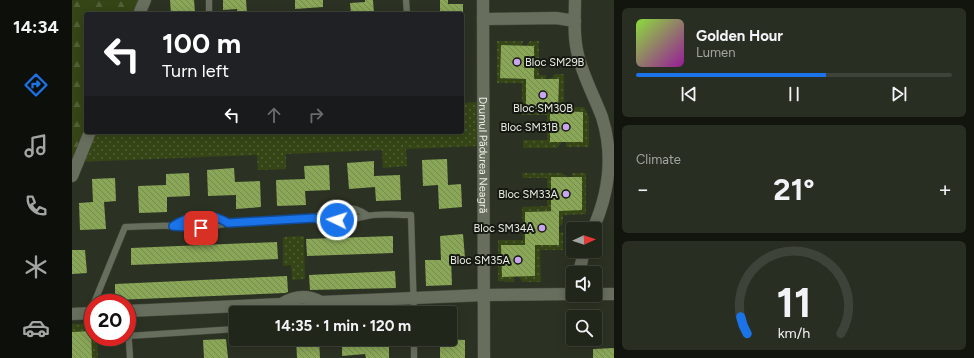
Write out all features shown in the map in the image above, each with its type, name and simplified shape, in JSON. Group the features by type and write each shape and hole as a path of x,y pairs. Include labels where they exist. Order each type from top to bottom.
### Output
{"street":[{"path":"140,12 145,0"},
{"name":"Drumul Pădurea Neagră","path":"483,0 484,358"},
{"path":"575,0 578,55 583,74 602,117 609,146 610,160 607,188 601,211 596,222"},
{"path":"483,19 556,18 575,21"},
{"path":"72,176 89,134"},
{"path":"136,311 281,304 289,299 300,297 313,298 321,302 484,295 566,294"},
{"path":"602,294 614,294"},
{"path":"72,314 84,311"}],"lane":[{"path":"209,0 209,12"},
{"path":"406,0 407,12"},
{"path":"314,218 329,209 339,208 359,210 367,215"},
{"path":"98,294 125,227 216,227 228,223 314,218 326,221 359,219 367,215 411,215 414,306"},
{"path":"173,226 183,219 195,216 219,218 228,223"},
{"path":"136,335 229,329"},
{"path":"129,346 130,358"},
{"path":"414,346 414,358"}],"green space":[{"path":"72,0 145,0 140,12 84,12 84,134 85,134 72,177"},
{"path":"497,41 523,41 522,46 501,45 500,78 526,79 526,110 550,111 550,142 562,142 557,148 523,148 523,140 547,140 547,115 522,115 522,83 497,83"},
{"path":"530,41 539,41 539,75 546,75 546,79 534,79 534,46 526,46"},
{"path":"555,74 564,74 564,107 584,107 589,117 589,147 566,147 566,142 583,142 583,112 558,111 559,79 550,79"},
{"path":"480,102 479,146 406,149 407,166 383,168 382,150 286,154 286,169 258,170 257,155 78,162 89,134 464,134 464,103"},
{"path":"522,173 562,173 568,177 551,177 551,211 525,212 525,245 501,245 502,276 514,276 514,282 498,281 498,240 523,240 522,207 547,206 547,178 523,178"},
{"path":"572,173 586,173 586,214 563,215 563,223 559,227 559,211 572,177"},
{"path":"563,232 563,250 540,250 541,282 523,282 518,276 535,276 535,245"},
{"path":"304,236 305,279 292,280 291,265 283,266 283,237"},
{"path":"84,323 84,346 97,346 98,358 92,358 72,332 72,324"}],"building":[{"path":"170,0 194,0 195,12 171,12"},
{"path":"223,0 246,0 247,12 237,12 237,9 223,10"},
{"path":"295,0 323,0 323,7 295,9"},
{"path":"365,0 373,0 374,12 351,12 350,3 365,2"},
{"path":"440,0 448,0 448,4 463,4 463,12 440,12"},
{"path":"501,45 534,46 534,79 559,79 558,111 583,112 583,142 550,142 550,111 526,110 526,79 500,78"},
{"path":"447,159 448,185 461,184 462,207 439,209 438,185 423,186 422,160"},
{"path":"374,161 374,176 400,175 401,200 376,201 375,187 349,189 347,163"},
{"path":"329,165 330,190 305,191 306,205 277,206 276,180 305,179 304,166"},
{"path":"234,168 235,182 260,181 261,207 236,209 236,195 208,196 207,170"},
{"path":"189,173 190,196 167,197 167,212 139,213 138,186 166,185 166,174"},
{"path":"551,177 582,177 582,210 559,211 559,245 535,245 535,276 502,277 501,245 525,245 525,212 557,211 551,211"},
{"path":"115,178 116,201 104,202 106,229 80,230 79,203 93,202 92,179"},
{"path":"463,234 465,258 451,259 452,285 426,286 425,260 441,260 440,236"},
{"path":"393,236 393,253 307,256 306,239"},
{"path":"277,242 278,259 131,265 131,248"},
{"path":"72,250 85,250 87,273 72,274"},
{"path":"395,271 396,288 310,290 309,275"},
{"path":"287,276 288,292 136,299 136,294 115,294 115,284"},
{"path":"84,331 84,346 92,346 92,358 72,358 72,332"},
{"path":"226,339 228,358 204,358 203,340"},
{"path":"457,340 465,340 465,358 440,358 440,346 457,346"},
{"path":"296,346 319,346 320,358 297,358"},
{"path":"342,346 389,346 389,358 366,358 365,354 342,356"},
{"path":"614,348 614,358 593,358 593,349"}],"place":[{"name":"Bloc SM29B","path":"517,62"},
{"name":"Bloc SM30B","path":"543,95"},
{"name":"Bloc SM31B","path":"566,127"},
{"name":"Bloc SM33A","path":"566,194"},
{"name":"Bloc SM34A","path":"542,228"},
{"name":"Bloc SM35A","path":"518,260"}],"route":[{"path":"201,228 173,226 183,219 195,216 219,218 228,223 314,218 326,221 337,220"}]}
